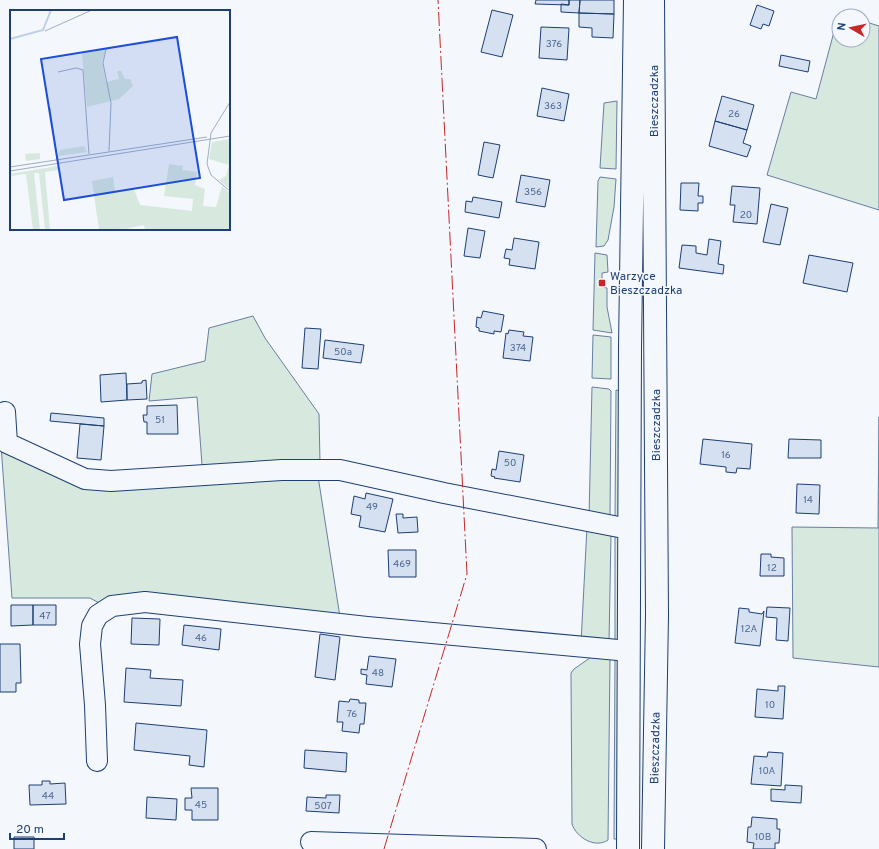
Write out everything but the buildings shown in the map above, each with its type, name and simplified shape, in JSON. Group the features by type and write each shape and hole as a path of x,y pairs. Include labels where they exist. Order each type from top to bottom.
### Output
{"main road":[{"name":"Bieszczadzka","path":"628,849 630,348 635,0"},
{"name":"Bieszczadzka","path":"653,0 657,615 653,849"}],"lane":[{"path":"5,412 7,443 85,479 112,481 282,470 340,470 444,493 629,529"},
{"path":"97,761 95,705 90,644 92,626 98,615 112,606 144,602 368,627 629,651"},
{"path":"311,842 536,849"}],"shaded area":[{"path":"871,24 879,26 879,210 767,175 791,92 816,99 831,43 831,48 871,48"},
{"path":"617,101 616,169 600,168 604,103"},
{"path":"600,177 616,179 614,207 608,240 604,246 596,247 598,181"},
{"path":"595,253 607,255 608,272 602,273 602,287 607,288 607,307 612,333 593,330"},
{"path":"253,316 265,338 319,414 320,463 318,476 340,617 101,604 90,598 12,598 1,445 78,481 203,478 197,397 149,401 152,374 205,361 209,328"},
{"path":"593,335 611,337 611,379 592,378"},
{"path":"592,387 609,389 611,391 610,518 589,518"},
{"path":"616,390 620,391 619,516 615,521"},
{"path":"879,417 879,667 793,658 792,527 878,528"},
{"path":"587,527 611,535 609,642 581,643"},
{"path":"615,535 619,535 618,641 615,644"},
{"path":"594,655 610,658 608,840 597,843 582,837 577,833 572,824 571,673 574,669"},
{"path":"615,657 618,659 617,839 614,839"}],"power":[{"path":"384,849 467,574 438,0"}],"place":[{"name":"Warzyce Bieszczadzka","path":"602,283"}]}
